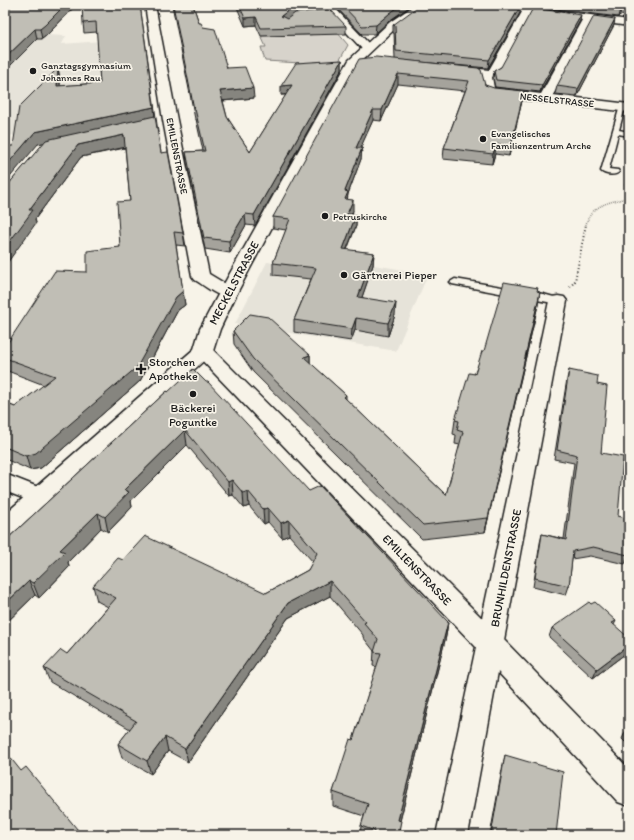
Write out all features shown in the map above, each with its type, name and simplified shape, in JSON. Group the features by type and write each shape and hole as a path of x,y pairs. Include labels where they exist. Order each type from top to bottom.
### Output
{"street":[{"name":"EMILIENSTRASSE","path":"150,5 170,120 201,276 228,293"},
{"name":"MECKELSTRASSE","path":"203,351 210,329 228,293 364,57 394,24 422,5"},
{"path":"490,5 629,23"},
{"path":"440,69 484,75 493,73 528,10"},
{"path":"329,11 364,57"},
{"path":"545,98 589,17"},
{"name":"NESSELSTRASSE","path":"484,75 487,78 488,90 492,92 625,107"},
{"path":"625,107 629,96"},
{"path":"155,124 170,120"},
{"name":"BRUNHILDENSTRASSE","path":"452,835 491,645 558,301"},
{"name":"EMILIENSTRASSE","path":"203,351 491,645 629,791"},
{"path":"5,529 203,351"},
{"path":"5,482 40,497"}],"lane":[{"path":"615,172 605,171 615,131 625,107"},
{"path":"615,131 629,134"},
{"path":"455,282 543,297 558,301"}],"path":[{"path":"615,172 627,174 625,184 628,198 627,218 629,220"},
{"path":"558,301 554,292 563,288 572,287 575,281 587,220 595,210 608,202 628,198"}],"shaded area":[{"path":"337,32 348,45 337,65 265,61 261,47 266,47 261,36 308,35"},
{"path":"5,33 66,36 62,44 142,38 150,90 20,136 5,135"},
{"path":"325,259 428,274 396,351 235,324 267,262 321,269"}],"building":[{"path":"13,5 65,5 40,29 35,29 5,58 5,12"},
{"path":"82,5 140,5 154,107 35,132 5,167 5,146 13,146 19,107 58,68 57,86 100,83 96,22 83,23"},
{"path":"173,5 193,5 199,23 201,23 203,27 215,29 227,68 245,67 253,88 220,91 227,117 250,152 292,85 281,86 296,63 342,60 254,215 245,214 229,241 204,238 186,152 205,151 194,109"},
{"path":"239,5 314,5 293,7 281,16 287,19 295,13 330,9 346,26 261,28 256,17 245,18"},
{"path":"342,5 401,5 376,25 362,26"},
{"path":"420,5 521,5 489,60 396,51 395,25 393,25"},
{"path":"588,5 629,5 629,8 621,7 620,9"},
{"path":"533,8 581,15 542,85 496,80 494,71 501,67"},
{"path":"594,16 615,19 578,89 557,86"},
{"path":"376,57 478,68 481,70 485,85 494,88 524,91 511,145 496,144 493,154 444,148 469,81 398,74 382,110 373,110 356,148 362,148 345,191 348,192 345,199 353,200 347,214 356,215 343,249 374,253 358,297 396,303 388,323 356,318 352,329 294,320 316,268 273,263 290,219 273,217 359,59"},
{"path":"155,116 161,153 168,152 183,233 174,232 183,291 176,297 137,367 36,453 26,456 5,447 5,403 15,407 55,376 5,358 5,347 55,271 87,272 87,251 120,247 117,202 130,201 124,135 78,145 29,210 33,210 5,248 5,186 7,186 46,140"},
{"path":"504,282 538,288 537,291 540,292 488,518 423,525 253,359 233,331 250,314 268,317 310,355 304,357 346,395 344,397 446,495 463,432 457,430 459,421 455,420 469,373 475,374 482,351 484,351"},
{"path":"193,369 206,382 208,382 309,491 320,486 448,622 398,820 401,821 398,835 374,835 375,831 361,826 368,804 333,792 350,739 353,740 381,653 374,652 378,639 364,623 366,622 330,581 288,603 185,749 165,737 147,761 118,744 136,721 44,668 61,650 67,654 116,598 93,586 118,558 123,560 145,536 266,593 308,570 317,553 289,520 281,523 268,508 263,509 248,491 243,493 232,480 228,482 185,430 124,490 129,492 105,517 98,513 60,550 65,552 33,583 29,581 5,604 5,541 167,391 168,392"},
{"path":"569,370 598,376 597,384 607,386 601,453 623,457 618,516 629,519 629,540 628,555 593,547 573,551 569,586 535,578 542,534 566,540 577,455 557,450"},
{"path":"589,602 591,604 595,602 616,621 612,623 629,638 629,645 597,669 552,628"},
{"path":"5,751 21,771 26,767 82,835 5,835"},
{"path":"505,755 563,772 556,835 491,835"}],"place":[{"name":"Ganztagsgymnasium Johannes Rau","path":"33,71"},
{"name":"Evangelisches Familienzentrum Arche","path":"483,139"},
{"name":"Petruskirche","path":"325,216"},
{"name":"Gärtnerei Pieper","path":"344,275"},
{"name":"Storchen Apotheke","path":"141,369"},
{"name":"Bäckerei Poguntke","path":"193,394"}]}
